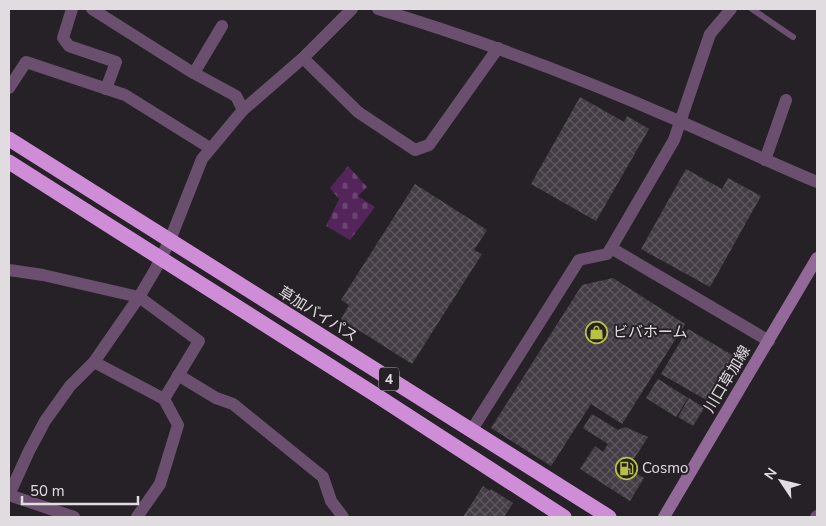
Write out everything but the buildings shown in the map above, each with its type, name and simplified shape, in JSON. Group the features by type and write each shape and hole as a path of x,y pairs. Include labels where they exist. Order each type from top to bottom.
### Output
{"highway":[{"name":"草加バイパス","path":"9,139 609,517"},
{"name":"4","path":"9,162 564,517"}],"main road":[{"name":"川口草加線","path":"664,517 817,258"}],"street":[{"path":"72,9 63,38 69,46 116,62 106,89"},
{"path":"92,9 194,73 236,96 243,110"},
{"path":"74,517 9,495 44,421 70,386 94,362 139,297 161,259 202,159 210,148 243,110 303,58 352,9"},
{"path":"378,9 401,12 591,84 817,182"},
{"path":"471,431 579,260 608,254 674,140 710,34 731,9"},
{"path":"194,73 222,26"},
{"path":"303,58 358,112 415,150 429,145 498,48"},
{"path":"9,88 26,62 125,95 210,148"},
{"path":"765,160 786,100"},
{"path":"611,248 769,342"},
{"path":"9,270 43,275 139,297 199,341 164,399"},
{"path":"94,362 164,399 178,425 160,484 137,517"},
{"path":"178,375 216,398 233,404 323,477 331,501 343,517"}],"lane":[{"path":"752,9 793,38"}],"green space":[{"path":"348,166 367,187 358,196 375,207 350,240 326,226 339,199 330,188"}],"place":[{"name":"ビバホーム","path":"597,332"},
{"name":"Cosmo","path":"626,468"}]}
